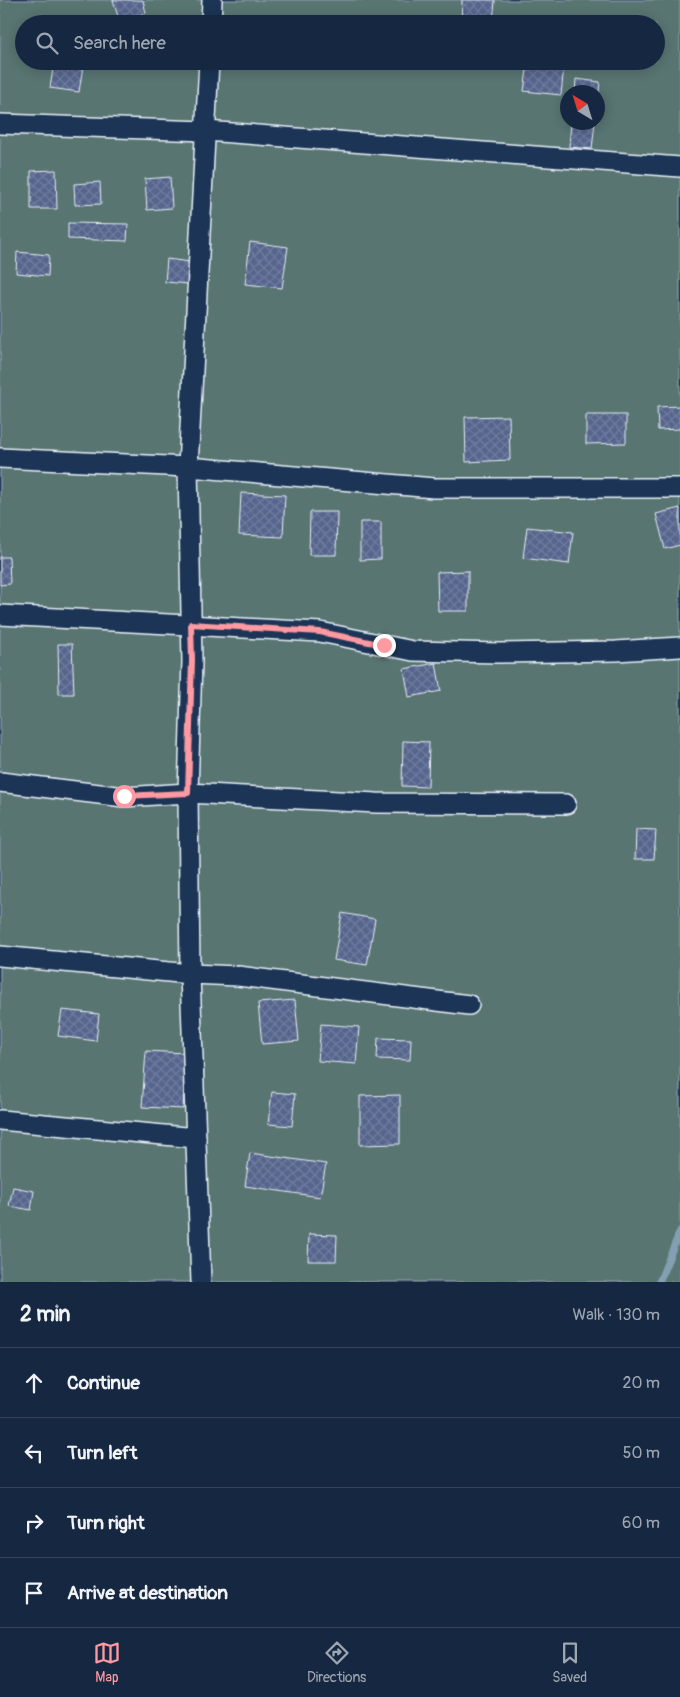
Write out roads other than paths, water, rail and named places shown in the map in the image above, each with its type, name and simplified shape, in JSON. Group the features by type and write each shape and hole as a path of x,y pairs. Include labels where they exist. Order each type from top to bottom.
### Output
{"street":[{"path":"211,15 212,0"},
{"path":"201,1282 190,974 188,793 192,660 188,467 209,70"},
{"path":"0,124 206,131 680,167"},
{"path":"0,458 188,467 434,488 680,488"},
{"path":"0,615 320,632 413,651 499,653 616,651 680,647"},
{"path":"0,782 124,796 188,793 376,803 566,804"},
{"path":"0,956 190,974 238,976 470,1004"},
{"path":"0,1120 196,1138"}],"waterway":[{"path":"659,1282 680,1231"}]}
